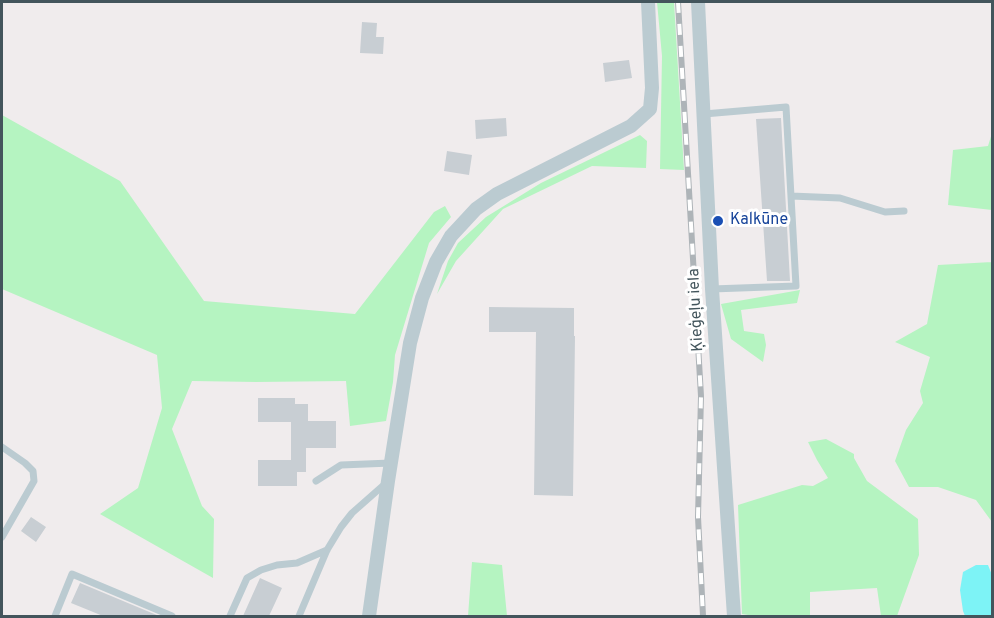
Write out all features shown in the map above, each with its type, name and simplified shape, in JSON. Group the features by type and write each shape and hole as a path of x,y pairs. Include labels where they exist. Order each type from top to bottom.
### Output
{"street":[{"path":"369,616 410,343 422,298 436,262 451,236 476,209 497,195 631,126 650,109 652,88 648,2"},
{"name":"Ķieģeļu iela","path":"698,2 712,289 734,616"}],"lane":[{"path":"704,114 786,107 796,286 712,289"},
{"path":"791,196 840,198 885,212 904,211"},
{"path":"2,447 33,471 34,481 2,537"},
{"path":"316,481 340,465 391,463"},
{"path":"299,616 327,549 352,513 388,481"},
{"path":"230,616 248,578 261,570 277,565 297,563 327,549"},
{"path":"55,616 72,574 172,616"}],"green space":[{"path":"657,2 674,2 684,170 660,169 662,56"},
{"path":"2,115 120,181 204,301 355,314 434,212 445,206 451,217 429,243 395,355 386,421 350,426 346,381 192,381 172,429 202,506 214,519 213,578 100,514 138,488 162,408 157,355 2,289"},
{"path":"992,133 992,210 948,205 953,150 988,146"},
{"path":"640,135 647,141 646,168 592,166 503,209 456,261 437,294 448,261 458,243 486,217 541,183"},
{"path":"992,262 992,522 976,500 938,487 909,487 895,461 906,430 923,403 920,391 930,357 895,342 927,324 938,265"},
{"path":"800,290 797,303 741,310 744,331 764,334 766,345 763,362 731,339 721,304"},
{"path":"826,439 854,454 867,481 918,519 919,555 897,616 881,616 877,588 810,592 810,616 742,614 738,505 802,485 813,486 828,478 808,442"},
{"path":"472,562 502,565 507,616 468,616"}],"water":[{"path":"976,565 988,565 992,575 992,616 965,616 963,611 960,590 963,572"}],"building":[{"path":"362,22 377,23 376,37 384,37 383,54 360,53"},
{"path":"629,60 632,78 605,82 603,63"},
{"path":"506,118 507,136 476,139 475,120"},
{"path":"781,118 790,281 767,281 756,119"},
{"path":"447,151 472,155 469,175 444,171"},
{"path":"489,307 574,308 573,496 534,495 536,332 489,332"},
{"path":"258,398 295,398 295,404 308,404 308,421 336,421 336,448 306,448 306,472 297,472 297,486 258,486 258,460 291,460 291,422 258,422"},
{"path":"31,517 46,527 36,542 21,531"},
{"path":"260,578 282,588 269,616 243,616"},
{"path":"80,583 159,616 103,616 71,603"}],"railway":[{"path":"678,2 701,396 698,517 703,616"}],"place":[{"name":"Kalkūne","path":"718,221"}]}
